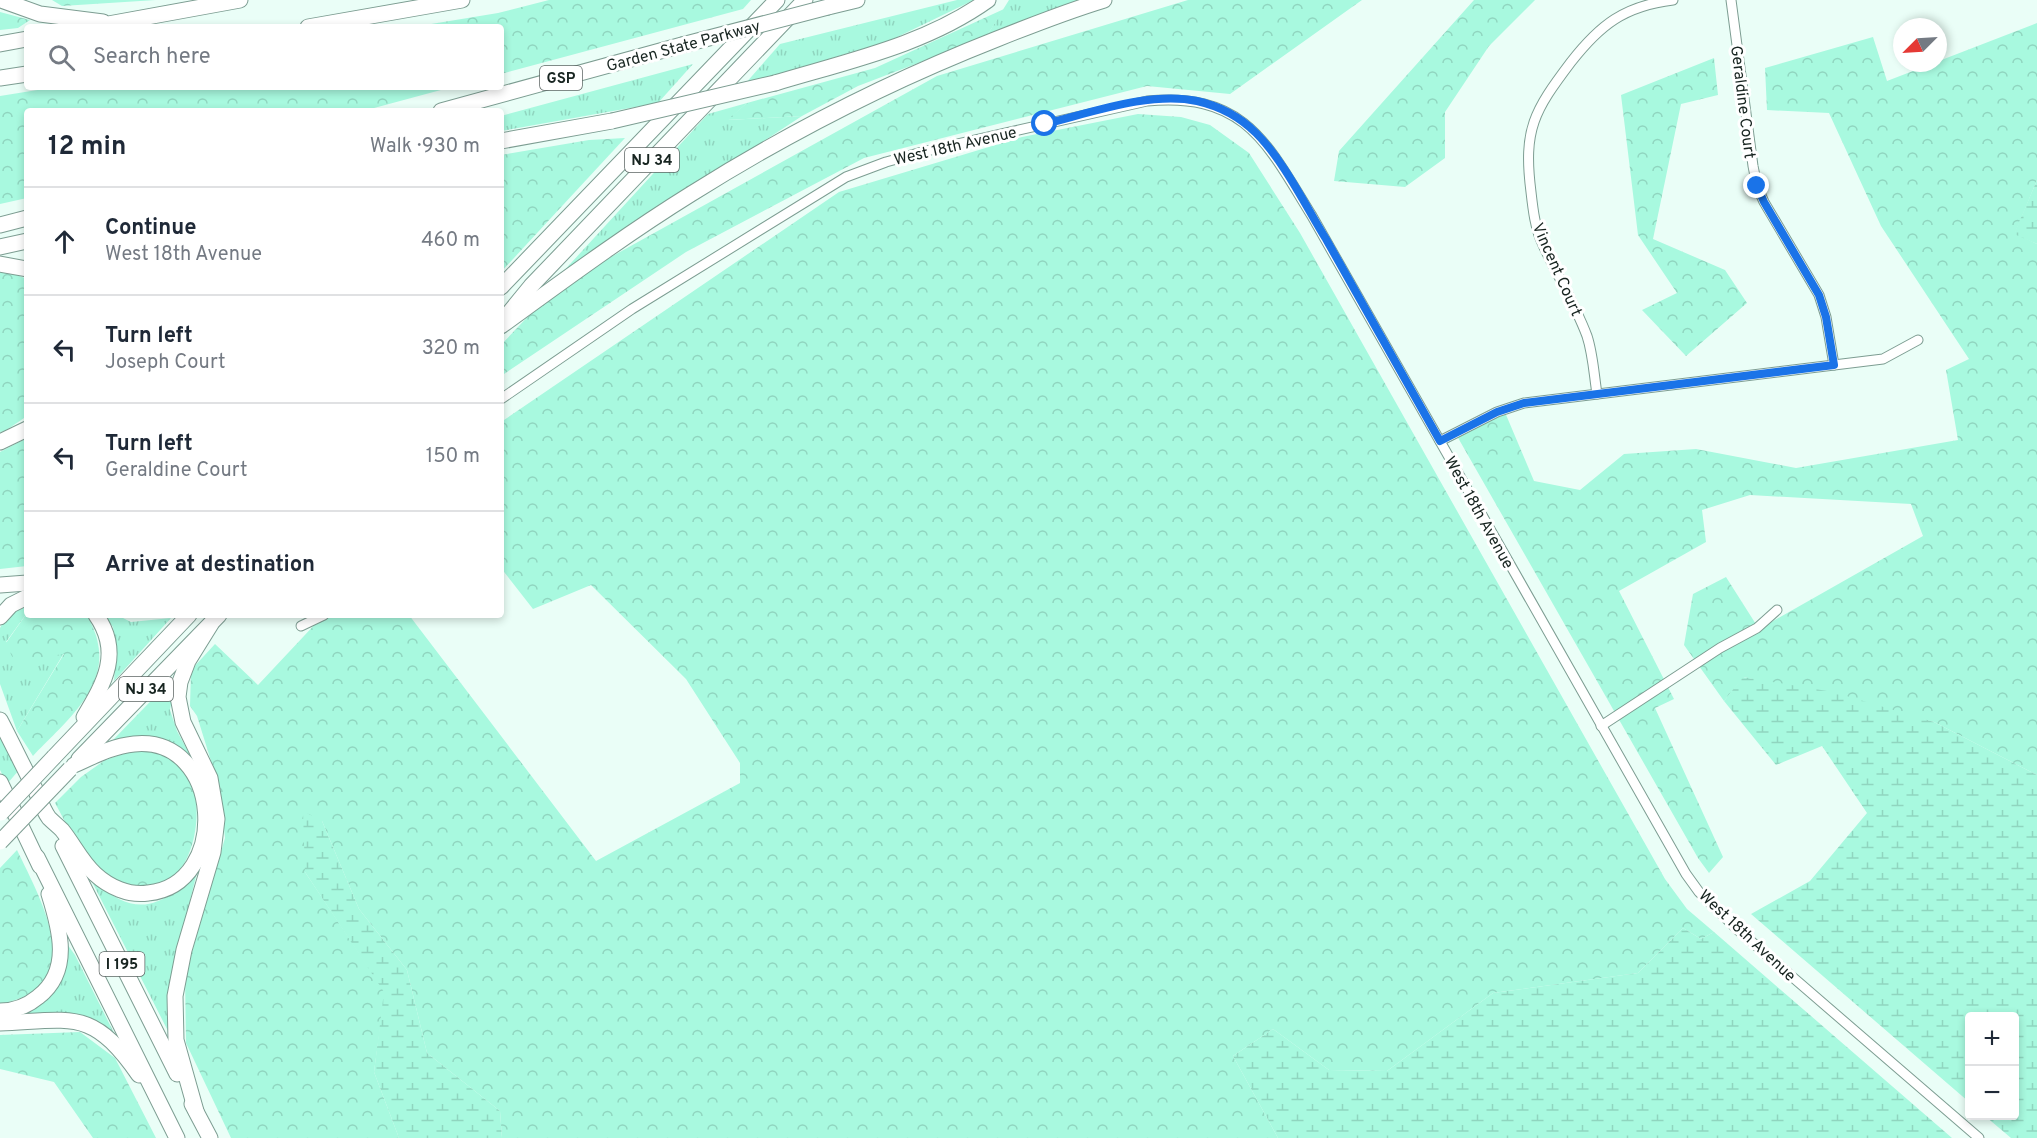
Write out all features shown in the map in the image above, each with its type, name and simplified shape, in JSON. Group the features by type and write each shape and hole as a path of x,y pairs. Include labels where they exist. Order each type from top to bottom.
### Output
{"highway":[{"path":"1,0 40,14 112,23"},
{"path":"107,24 240,0"},
{"path":"325,24 462,0"},
{"name":"NJ 34","path":"504,283 777,0"},
{"name":"NJ 34","path":"504,320 531,286 805,0"},
{"name":"Garden State Parkway","path":"452,108 856,0"},
{"path":"504,140 612,121 775,83 931,33 951,24 988,0"},
{"path":"504,322 689,196 798,131 915,73 1032,25 1104,0"},
{"path":"0,44 24,40"},
{"path":"0,78 24,74"},
{"path":"0,225 24,219"},
{"path":"0,247 24,242"},
{"path":"0,264 24,269"},
{"path":"0,442 24,430"},
{"path":"0,585 24,583"},
{"path":"0,617 11,605 24,598"},
{"path":"70,741 102,686 108,667 110,658 108,640 105,629 98,618"},
{"name":"NJ 34","path":"0,813 186,618"},
{"path":"196,1111 176,1040 175,996 184,950 213,852 217,819 210,778 183,722 178,697 180,682 188,661 215,620"},
{"name":"NJ 34","path":"0,842 145,689 215,620"},
{"path":"0,720 48,817 63,831 76,853 95,874 117,889 143,894 165,890 182,879 200,855 205,831 204,802 195,773 183,759 164,747 136,744 112,748 72,767"},
{"path":"0,782 38,857 60,933 59,963 52,982 43,994 24,1006 0,1011"},
{"name":"I 195","path":"48,817 210,1138"},
{"name":"I 195","path":"38,857 177,1138"},
{"path":"0,1023 70,1020 100,1031 128,1060 162,1108"}],"street":[{"name":"Vincent Court","path":"1597,394 1588,339 1536,226 1527,160 1531,130 1546,95 1594,34 1604,25 1632,10 1644,5 1673,0"},
{"name":"Geraldine Court","path":"1731,0 1757,186 1764,202 1819,295 1826,317 1834,365"},
{"name":"West 18th Avenue","path":"504,397 632,309 824,190 854,174 922,152 1147,101 1182,99 1204,103 1227,112 1247,125 1268,147 1312,216 1671,849 1699,892 1738,930 1979,1138"},
{"path":"1440,441 1510,406 1883,359 1918,340"},
{"path":"1601,726 1720,648 1757,628 1777,610"},
{"path":"301,626 318,618"}],"green space":[{"path":"52,0 156,0 62,6"},
{"path":"549,0 751,0 743,9 504,73 504,24 431,24 498,13"},
{"path":"957,0 974,0 889,41 745,84 780,44"},
{"path":"1009,0 1104,0 986,37"},
{"path":"1188,0 1362,0 1230,94 1147,86 864,158 686,252 504,374 504,342 555,288 937,76"},
{"path":"1474,0 1535,0 1489,46 1445,112 1445,158 1405,187 1334,181 1339,151"},
{"path":"1004,9 986,37 858,86 802,116 727,120 747,103 875,68"},
{"path":"0,12 30,20 18,28 0,30"},
{"path":"2037,23 2037,180 2015,233 2037,244 2037,775 1934,722 1744,677 1724,701 1684,645 1693,594 1726,577 1759,629 1923,536 1911,504 1750,495 1702,510 1706,542 1619,591 1674,699 1655,708 1723,857 1709,873 1698,858 1457,436 1504,410 1534,481 1580,490 1624,454 1696,449 1796,468 1958,440 1946,370 1969,359 1881,226 1829,113 1767,110 1765,68 1873,37 1887,81 1910,72 1947,72 1947,58"},
{"path":"1714,58 1718,95 1681,104 1653,239 1725,270 1747,303 1686,356 1642,310 1677,293 1638,235 1621,95"},
{"path":"693,64 658,103 504,130 504,115"},
{"path":"37,90 441,90 374,108 24,108 24,199 0,204 0,96"},
{"path":"747,103 728,120 802,116 560,275 708,114"},
{"path":"1138,114 1181,117 1210,125 1249,153 1300,233 1665,879 1687,909 1714,932 1701,939 1683,928 1638,973 1493,993 1387,1071 1329,1070 1273,1029 1233,1056 1278,1138 502,1138 500,1111 427,1053 407,970 359,909 322,821 305,872 385,992 374,1072 399,1138 231,1138 186,1043 185,976 225,838 220,790 197,716 190,706 191,670 215,644 258,685 319,620 326,618 411,618 596,861 740,783 740,763 686,679 591,585 533,609 504,572 504,420 839,192 1022,137"},
{"path":"625,138 504,269 504,154 589,140"},
{"path":"2037,180 2037,244 2014,234"},
{"path":"7,271 24,278 24,418 0,432 0,272"},
{"path":"24,440 24,566 0,569 0,452"},
{"path":"24,606 24,617 6,642 64,653 17,731 0,684 0,628 6,617"},
{"path":"24,617 89,618 96,634 99,661 96,677 89,692 69,720 33,756 17,731 64,654 14,661 6,643"},
{"path":"106,618 123,618 131,622 171,618 114,681 116,654 113,627"},
{"path":"176,675 170,710 177,731 195,764 167,742 143,736 112,741"},
{"path":"1743,677 1833,692 1934,722 2037,775 2037,1138 2011,1138 1990,1120 2019,1120 2019,1012 1965,1012 1965,1099 1751,914 1810,881 1867,813 1822,746 1776,765 1724,701"},
{"path":"0,734 19,770 7,784 0,770"},
{"path":"132,751 161,753 168,757 186,775 195,794 195,832 188,857 170,879 149,886 123,885 102,876 80,848 55,803 81,777 105,760"},
{"path":"303,811 322,821 359,909 407,970 427,1053 500,1111 502,1138 399,1138 374,1072 384,992 305,872"},
{"path":"17,850 47,917 52,940 52,962 45,980 28,995 0,1004 0,868"},
{"path":"198,868 179,946 168,1031 87,872 119,899 143,905 164,899"},
{"path":"1683,928 1701,939 1714,932 1952,1138 1278,1138 1233,1056 1273,1029 1329,1070 1387,1071 1493,993 1638,973"},
{"path":"67,944 75,955 116,1037 85,1017 9,1018 36,1005"},
{"path":"80,1032 115,1058 156,1138 93,1138 54,1082 0,1069 0,1035"}],"route":[{"path":"1045,124 1147,101 1182,99 1216,107 1247,125 1268,147 1312,216 1440,441 1510,406 1524,403 1834,365 1826,317 1819,295 1764,202 1757,186"}]}
